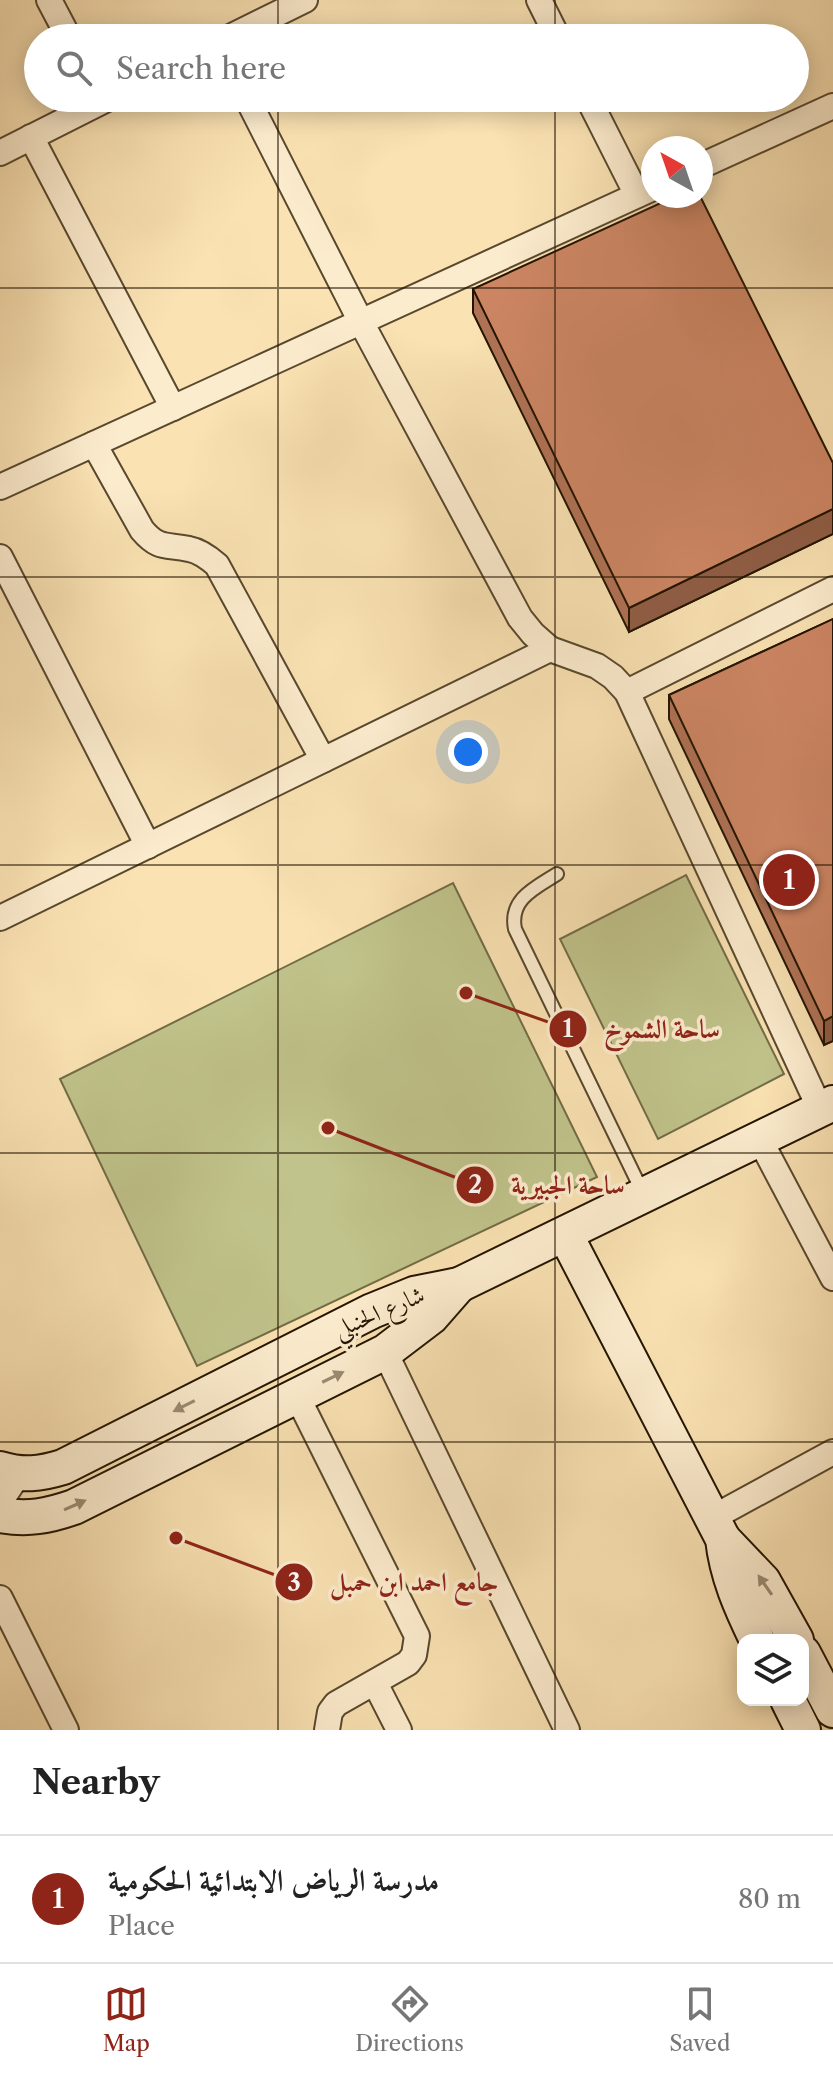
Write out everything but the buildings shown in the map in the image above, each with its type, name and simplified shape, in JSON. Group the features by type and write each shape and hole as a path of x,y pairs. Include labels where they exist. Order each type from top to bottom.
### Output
{"street":[{"path":"49,0 62,24"},
{"path":"256,24 305,0"},
{"path":"539,0 551,24"},
{"path":"713,161 833,106"},
{"path":"0,153 78,112"},
{"path":"254,112 361,322 520,618 550,649 597,666 627,692 827,1106 459,1285"},
{"path":"596,112 641,185"},
{"path":"31,137 173,408"},
{"path":"0,487 641,194"},
{"path":"94,444 142,530 152,541 164,547 204,554 217,565 323,760"},
{"path":"0,557 148,846"},
{"path":"627,692 833,589"},
{"path":"0,918 550,649"},
{"path":"760,1140 833,1278"},
{"path":"565,1234 717,1528 736,1596 754,1634"},
{"name":"شارع الحنبلي","path":"0,1515 22,1519 49,1516 74,1507 385,1352 431,1317 459,1285"},
{"name":"شارع الحنبلي","path":"6,1482 63,1467 393,1302 426,1291 459,1285"},
{"path":"385,1352 567,1730"},
{"path":"235,1380 255,1415"},
{"path":"296,1394 417,1636 414,1655 408,1663 336,1704 330,1712 327,1730"},
{"path":"717,1528 833,1452"},
{"path":"717,1528 763,1581 793,1634"},
{"path":"0,1598 66,1730"},
{"path":"809,1664 833,1710"},
{"path":"375,1683 399,1730"},
{"path":"791,1706 803,1730"}],"lane":[{"path":"557,874 521,898 514,912 515,929 645,1196"}],"green space":[{"path":"686,875 784,1074 658,1139 560,939"},
{"path":"453,883 597,1177 197,1366 60,1079"}],"place":[{"name":"مدرسة الرياض الابتدائية الحكومية","path":"789,880"},
{"name":"ساحة الشموخ","path":"466,993"},
{"name":"ساحة الجبيرية","path":"328,1128"},
{"name":"جامع احمد ابن حمبل","path":"176,1538"}]}
